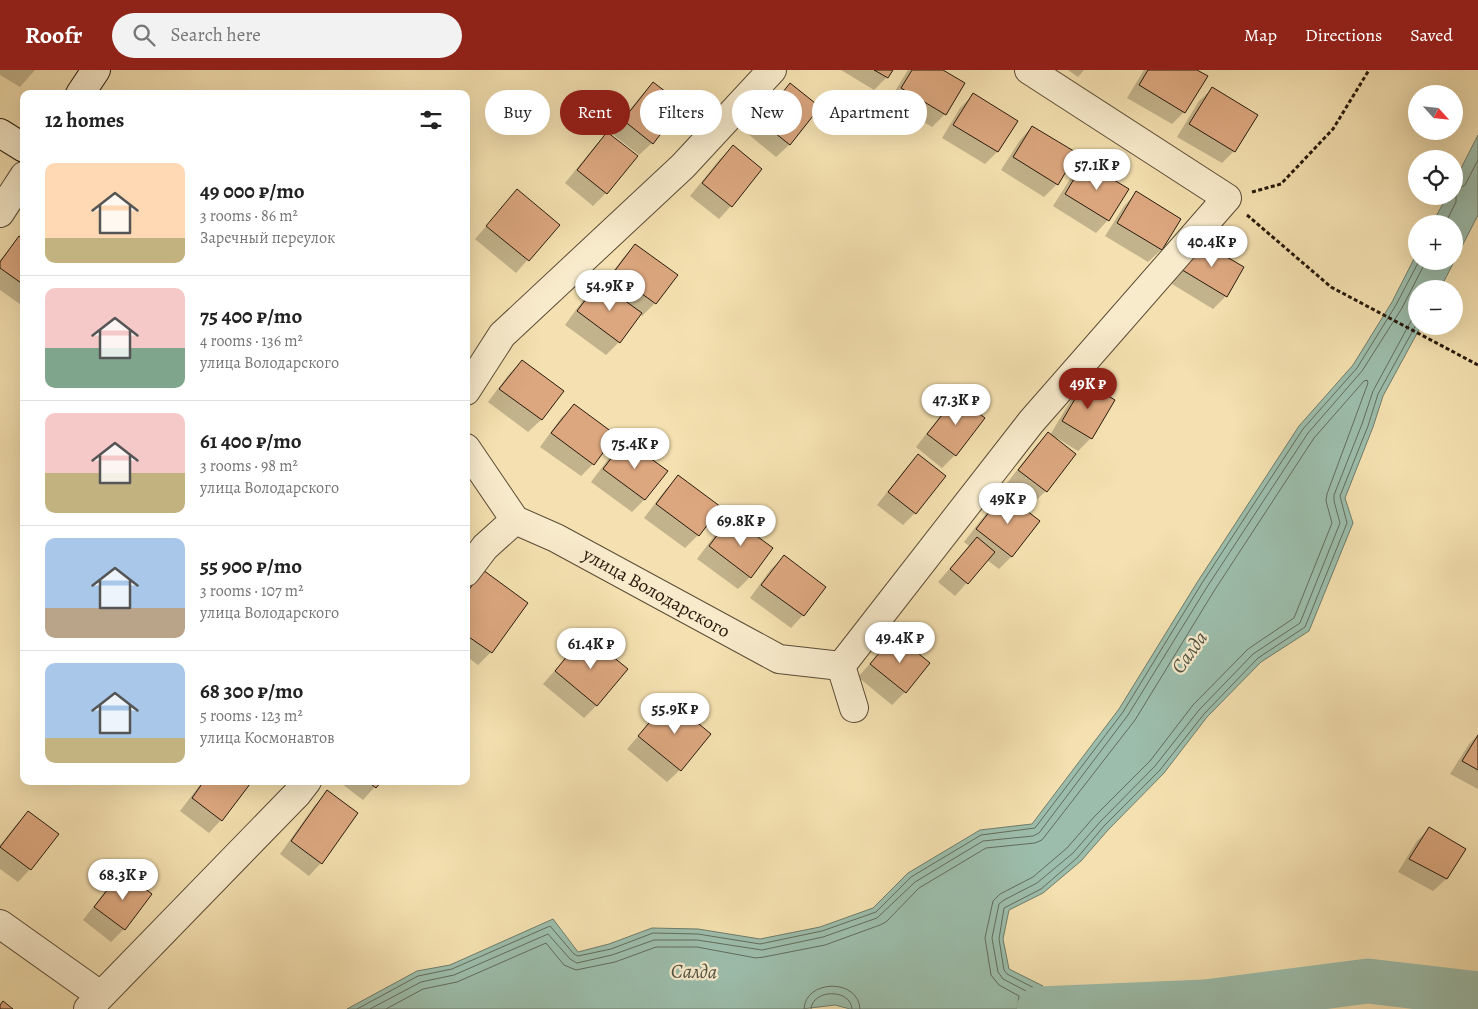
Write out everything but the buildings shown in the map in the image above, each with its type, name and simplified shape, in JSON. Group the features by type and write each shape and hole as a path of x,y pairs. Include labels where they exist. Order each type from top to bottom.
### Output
{"street":[{"path":"83,90 96,70"},
{"path":"470,386 502,335 683,166 772,70"},
{"path":"854,708 841,666 1031,422 1227,198 1029,70"},
{"path":"0,133 20,146"},
{"path":"0,213 20,182"},
{"path":"470,454 515,520 485,547 470,567"},
{"name":"улица Володарского","path":"515,520 556,538 780,659 841,666"},
{"path":"0,924 94,1002 298,794 304,785"}],"path":[{"path":"1227,198 1281,184 1332,129 1369,70"},
{"path":"1227,198 1331,287 1478,365"}],"water":[{"path":"1478,135 1478,215 1463,244 1463,215 1437,215 1442,205 1463,205 1463,164"},
{"path":"1408,270 1450,270 1445,280 1408,280 1408,335 1416,335 1383,396 1345,498 1353,523 1309,631 1261,662 1207,717 1164,773 1108,830 1081,861 1043,893 1009,910 1003,939 1009,969 1043,986 1036,1009 850,1009 835,1005 802,1009 347,1009 417,971 450,965 553,919 578,952 609,944 652,928 698,929 760,939 820,927 873,908 908,873 980,830 1032,824 1119,709 1198,581 1299,426 1353,365 1392,302"}],"waterway":[{"name":"Салда","path":"1039,1009 1205,1002 1368,981 1478,994"}]}
